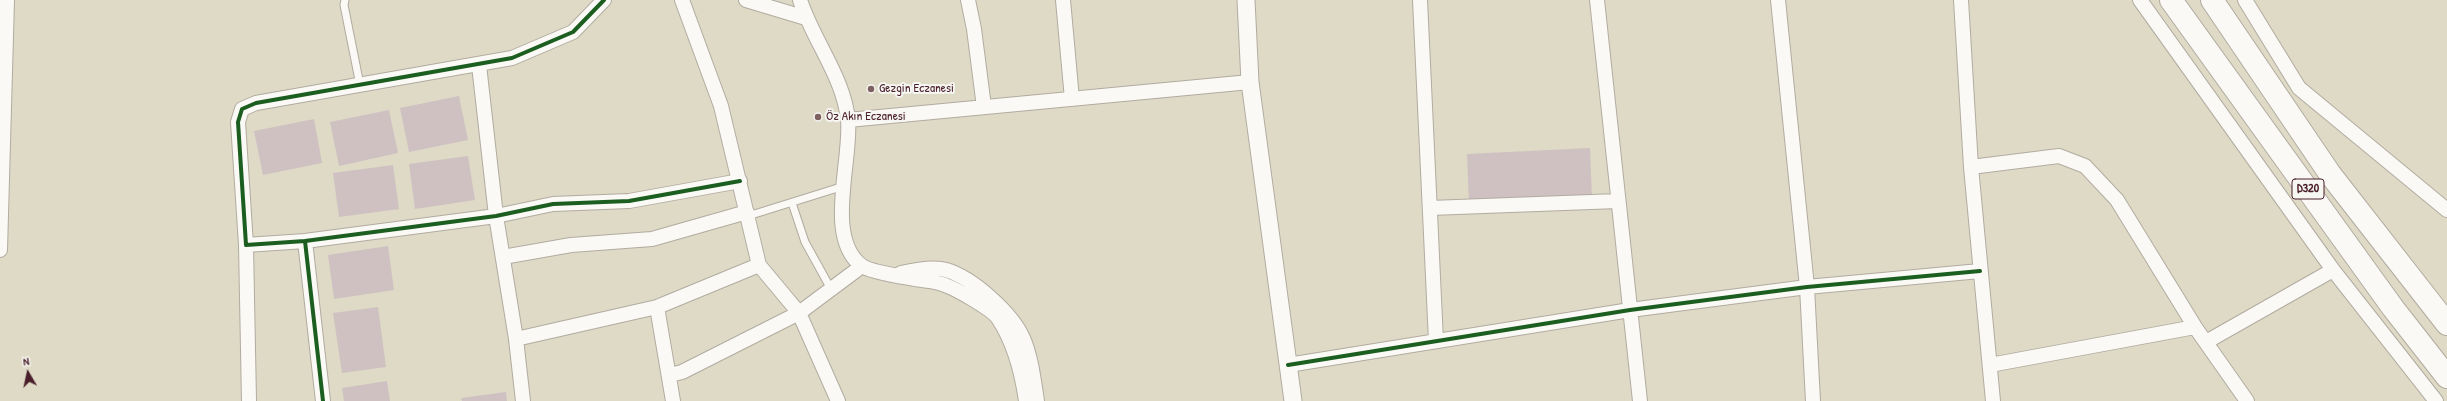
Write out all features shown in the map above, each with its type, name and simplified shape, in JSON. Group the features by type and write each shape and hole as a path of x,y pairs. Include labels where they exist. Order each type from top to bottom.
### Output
{"highway":[{"name":"D320","path":"2171,0 2393,308 2447,377"},
{"name":"D320","path":"2212,0 2330,174 2447,324"}],"street":[{"path":"0,250 7,0"},
{"path":"249,401 246,245 238,122 242,109 256,103 512,58 573,32 604,0"},
{"path":"682,0 722,106 759,265 799,313 838,401"},
{"path":"746,0 806,18"},
{"path":"800,0 806,18 840,88 848,120 841,220 848,248 862,266 895,275 944,284 970,297 998,317 1016,357 1026,401"},
{"path":"968,0 974,29 984,107"},
{"path":"1063,0 1072,99"},
{"path":"1246,0 1250,82 1293,401"},
{"path":"1420,0 1436,341"},
{"path":"1597,0 1640,401"},
{"path":"1778,0 1806,287 1813,401"},
{"path":"1961,0 1980,271 1993,401"},
{"path":"2140,0 2333,270 2436,401"},
{"path":"2245,0 2299,88 2447,210"},
{"path":"479,65 496,216 516,339 523,401"},
{"path":"848,120 1250,82"},
{"path":"1972,167 2059,156 2085,166 2117,200 2195,326 2247,401"},
{"path":"246,245 305,241 496,216 553,204 629,201 740,181"},
{"path":"1430,208 1618,201"},
{"path":"503,257 571,245 652,239 747,214"},
{"path":"305,241 323,401"},
{"path":"516,339 657,307 759,265"},
{"path":"670,375 682,372 799,313 862,266"},
{"path":"895,275 916,269 946,270 969,283 999,304 1023,338 1037,401"},
{"path":"2206,342 2333,270"},
{"path":"1288,365 1630,310 1806,287 1980,271"},
{"path":"657,307 670,375 673,401"},
{"path":"1990,365 2195,326"}],"lane":[{"path":"345,0 344,5 360,85"},
{"path":"747,214 792,203 844,186"},
{"path":"792,203 805,242 831,289"}],"building":[{"path":"459,96 468,140 409,152 400,108"},
{"path":"389,110 398,153 339,166 330,122"},
{"path":"314,119 322,163 263,175 254,131"},
{"path":"1590,148 1592,198 1469,203 1467,154"},
{"path":"468,156 475,200 415,209 409,164"},
{"path":"393,165 399,209 339,217 333,173"},
{"path":"388,246 394,290 334,299 328,255"},
{"path":"378,307 386,367 342,373 333,313"},
{"path":"387,381 390,401 344,401 342,388"},
{"path":"506,392 507,401 462,401 461,398"}],"cycle path":[{"path":"305,241 246,245 238,122 242,109 256,103 512,58 573,32 604,0"},
{"path":"323,401 305,241 496,216 553,204 629,201 740,181"},
{"path":"1288,365 1630,310 1807,287 1980,271"}],"place":[{"name":"Gezgin Eczanesi","path":"871,89"},
{"name":"Öz Akın Eczanesi","path":"818,117"}]}
